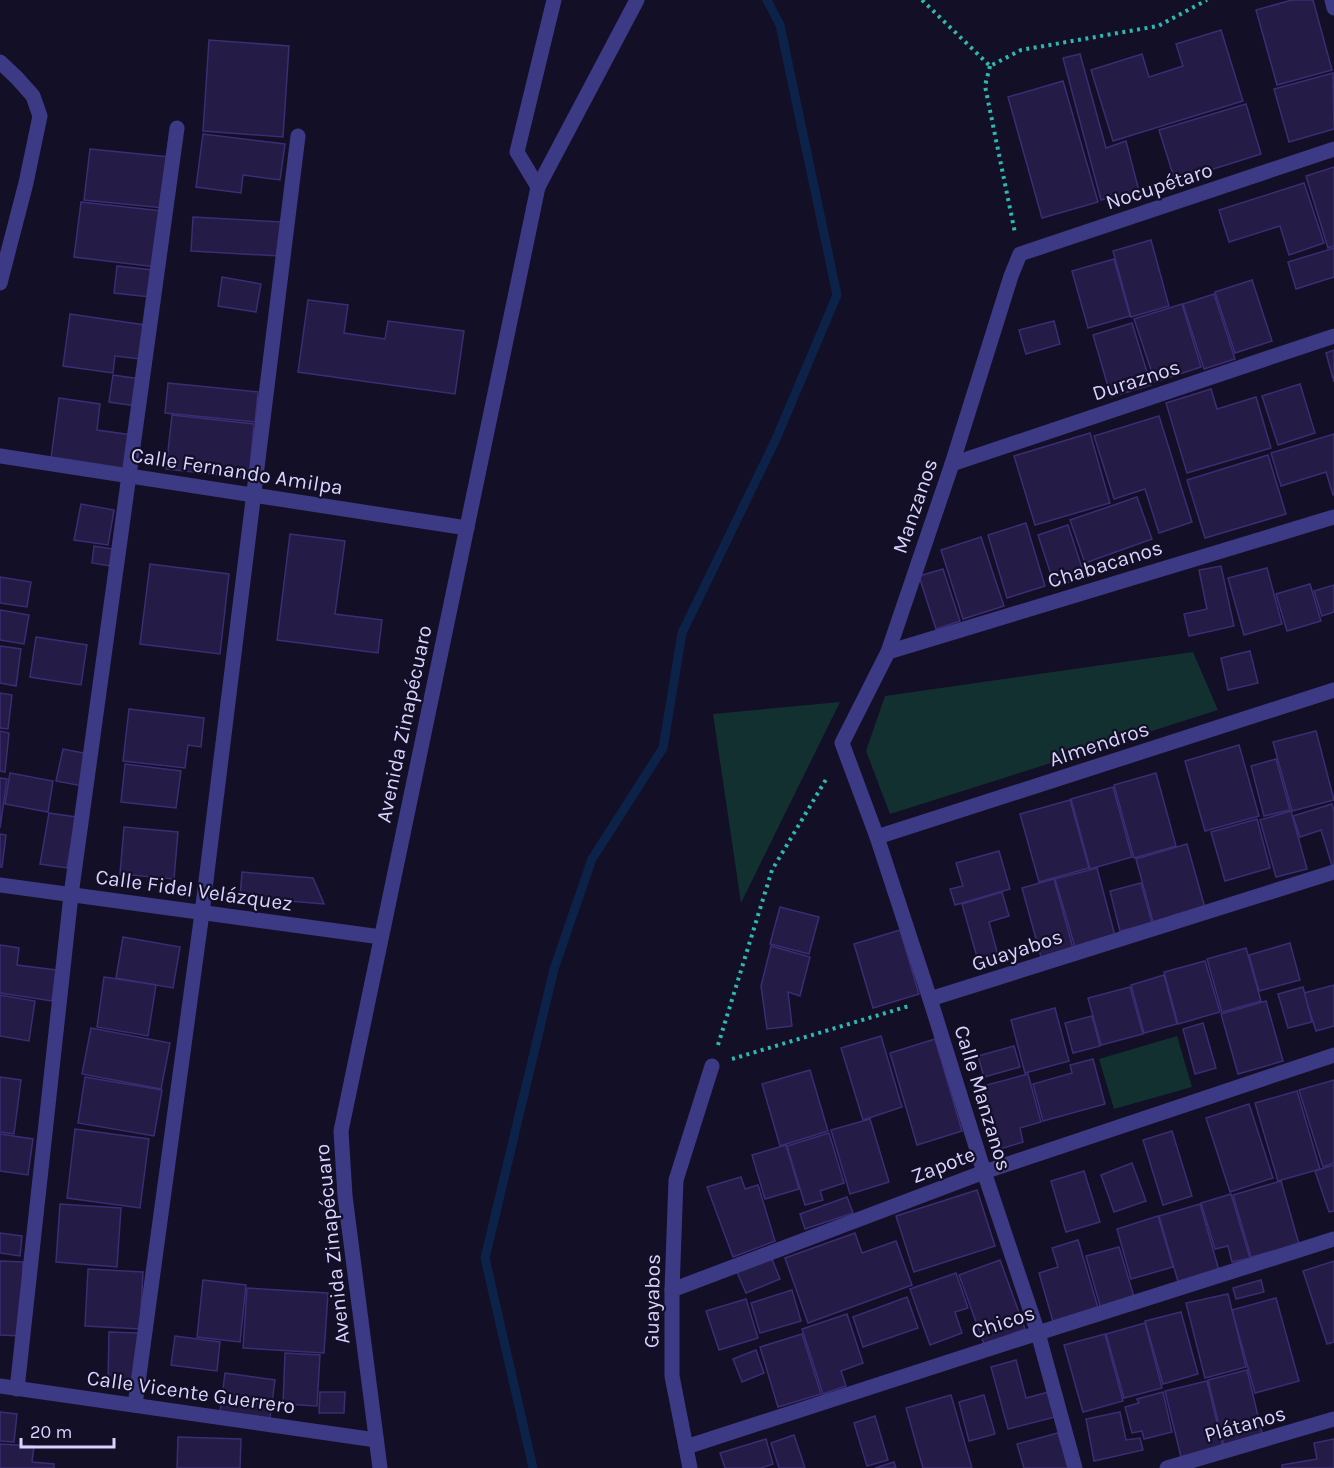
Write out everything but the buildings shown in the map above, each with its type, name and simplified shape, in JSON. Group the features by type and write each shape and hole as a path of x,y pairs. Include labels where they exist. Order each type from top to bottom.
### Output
{"street":[{"path":"538,187 517,152 554,0"},
{"name":"Avenida Zinapécuaro","path":"380,1468 345,1196 341,1131 538,187 637,0"},
{"path":"1332,0 1334,8"},
{"path":"0,62 33,96 40,116 26,183 0,282"},
{"path":"17,1389 71,895 177,128"},
{"path":"135,1405 202,913 298,136"},
{"name":"Nocupétaro","path":"1020,254 1334,149"},
{"name":"Manzanos","path":"842,743 888,652 1020,254"},
{"name":"Duraznos","path":"952,464 1334,336"},
{"name":"Calle Fernando Amilpa","path":"0,456 467,528"},
{"name":"Chabacanos","path":"888,652 1334,517"},
{"name":"Almendros","path":"877,837 1334,690"},
{"name":"Calle Manzanos","path":"842,743 877,837 1038,1333 1075,1468"},
{"name":"Guayabos","path":"930,999 1334,872"},
{"name":"Calle Fidel Velázquez","path":"0,885 381,937"},
{"name":"Zapote","path":"672,1290 984,1172 1334,1055"},
{"name":"Guayabos","path":"690,1468 672,1376 676,1180 712,1066"},
{"name":"Chicos","path":"686,1447 1334,1239"},
{"name":"Calle Vicente Guerrero","path":"0,1386 376,1440"},
{"name":"Plátanos","path":"1167,1468 1334,1419"}],"path":[{"path":"922,0 990,66"},
{"path":"990,66 1021,50 1158,26 1207,0"},
{"path":"990,66 986,86 1020,254"},
{"path":"712,1066 772,870 827,780 842,743"},
{"path":"712,1066 930,999"}],"green space":[{"path":"1193,652 1218,710 890,814 866,751 885,696"},
{"path":"840,702 741,903 713,714"},
{"path":"1177,1036 1192,1087 1114,1109 1099,1059"}],"waterway":[{"path":"533,1468 485,1258 554,969 592,859 663,748 682,633 776,439 837,295 780,25 767,0"}]}
